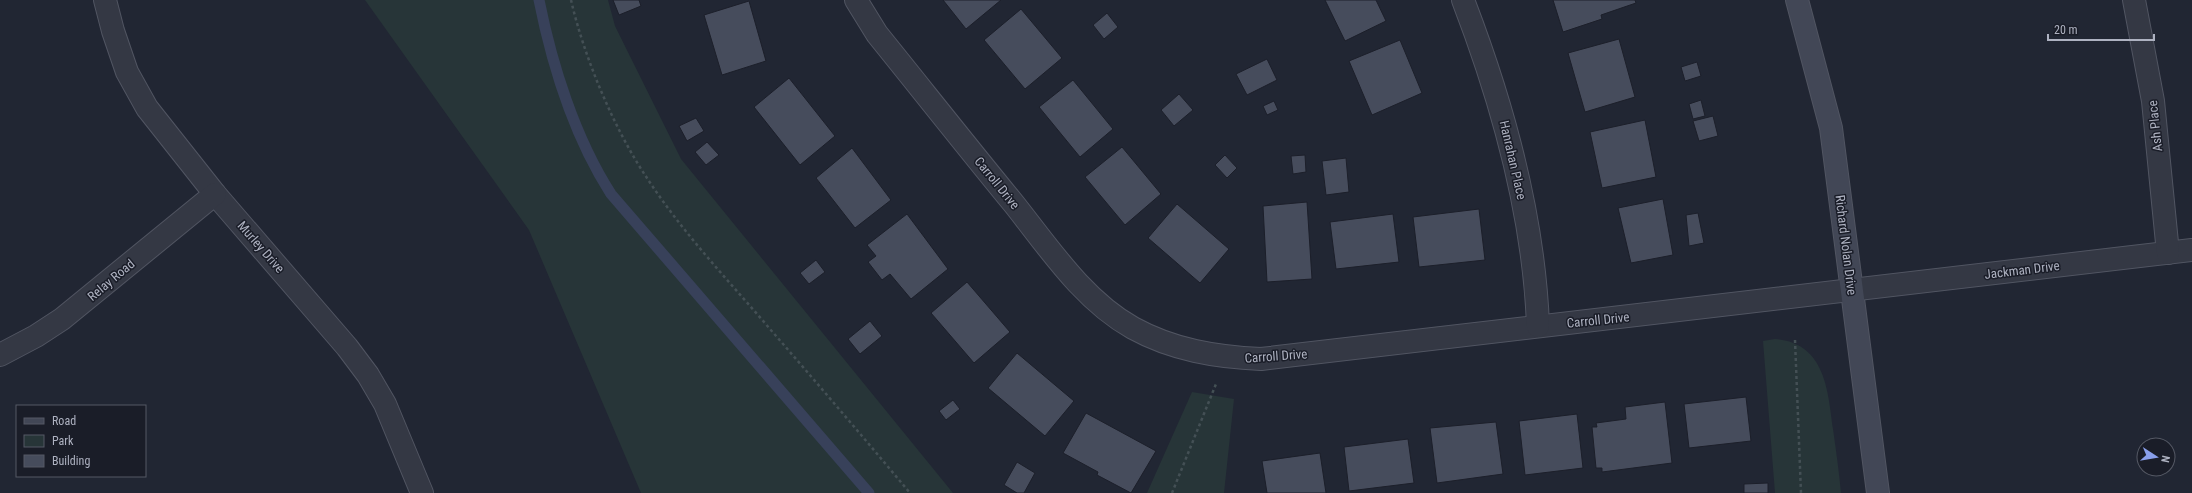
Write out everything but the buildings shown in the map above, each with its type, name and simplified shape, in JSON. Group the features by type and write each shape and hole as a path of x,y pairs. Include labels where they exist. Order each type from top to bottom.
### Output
{"main road":[{"name":"Richard Nolan Drive","path":"1797,0 1832,128 1878,493"}],"street":[{"name":"Murley Drive","path":"106,0 119,51 136,91 147,108 215,194 348,347 368,375 385,404 422,493"},
{"name":"Carroll Drive","path":"856,0 877,34 1074,278 1113,314 1155,339 1178,347 1220,356 1261,359 1852,291"},
{"name":"Hanrahan Place","path":"1462,0 1493,86 1513,158 1533,261 1538,326"},
{"name":"Ash Place","path":"2134,0 2153,101 2168,253"},
{"name":"Relay Road","path":"0,355 62,320 215,194"},
{"name":"Jackman Drive","path":"1852,291 2192,250"}],"path":[{"path":"571,0 589,58 610,109 646,178 665,204 718,268 910,493"},
{"path":"1796,340 1801,493"},
{"path":"1172,493 1214,392 1220,356"}],"green space":[{"path":"365,0 608,0 615,26 681,159 953,493 641,493 529,230"},
{"path":"1775,339 1792,342 1804,349 1814,359 1821,371 1826,384 1829,399 1841,493 1775,493 1763,341"},
{"path":"1192,392 1234,399 1224,493 1147,493"}],"waterway":[{"path":"539,0 544,25 566,100 586,149 611,194 869,493"}]}
